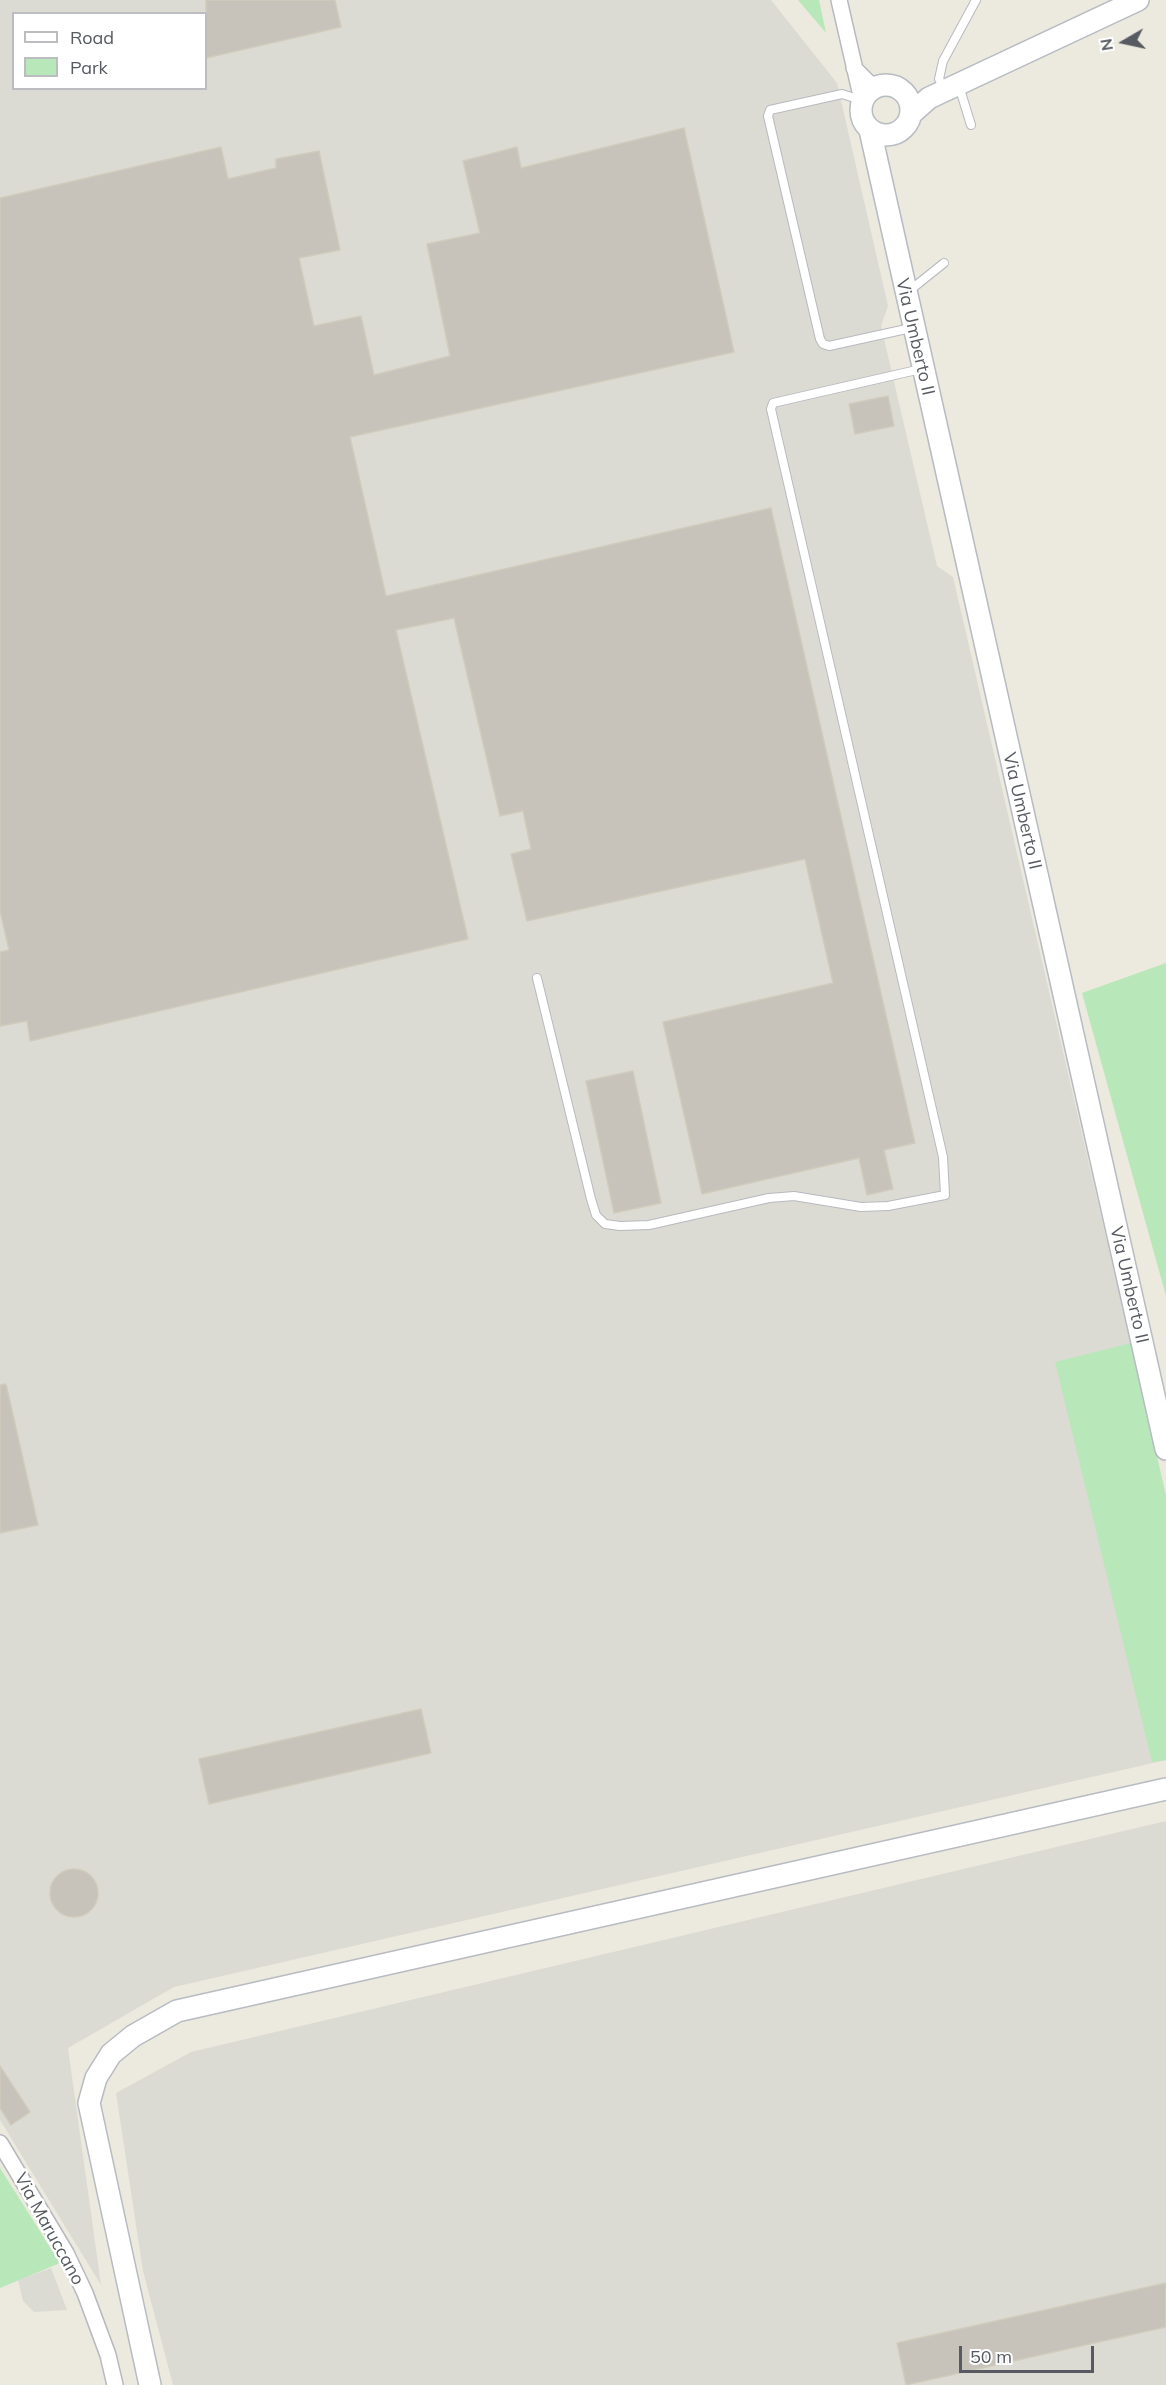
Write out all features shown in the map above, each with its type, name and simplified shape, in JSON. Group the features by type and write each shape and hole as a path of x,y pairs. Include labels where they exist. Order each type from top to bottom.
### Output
{"street":[{"path":"840,0 854,68 868,94 861,117 870,130 890,135 904,128 911,114 911,106 904,92"},
{"path":"911,114 945,92 1138,0"},
{"path":"868,94 890,85 904,92 945,92"},
{"name":"Via Umberto II","path":"870,130 1166,1449"},
{"name":"Via Umberto II","path":"880,174 890,135"},
{"path":"150,2385 88,2103 96,2078 111,2054 133,2036 177,2011 1166,1789"},
{"name":"Via Maruccano","path":"0,2143 66,2253 108,2355 115,2385"}],"lane":[{"path":"971,125 945,92 939,79 942,61 976,0"},
{"path":"868,94 842,94 770,110 768,116 823,344 829,346 913,328"},
{"path":"905,294 944,263"},
{"path":"537,978 591,1199 596,1215 605,1224 649,1225 769,1198 794,1196 861,1207 888,1206 945,1195 943,1157 771,409 773,403 922,368"}],"shaded area":[{"path":"0,0 771,0 837,83 888,306 881,326 937,566 953,577 1166,1496 1166,1760 174,1987 68,2048 101,2285 0,2120"},
{"path":"1166,1821 1166,2385 173,2385 143,2271 116,2093 191,2052"},
{"path":"51,2268 67,2310 34,2312 23,2301 18,2280"}],"green space":[{"path":"798,0 819,0 826,33"},
{"path":"1166,963 1166,1296 1082,993"},
{"path":"1131,1343 1166,1496 1166,1760 1152,1762 1055,1362"},
{"path":"0,2168 60,2263 0,2288"}],"building":[{"path":"206,0 335,0 341,27 207,58"},
{"path":"684,128 734,352 350,437 386,596 771,508 915,1143 884,1150 893,1189 867,1195 859,1158 702,1194 663,1022 833,983 805,859 527,921 511,854 531,849 523,811 500,816 454,618 396,630 468,939 30,1041 27,1021 0,1026 0,952 9,950 0,911 0,198 221,147 228,179 276,168 276,159 319,151 340,250 299,258 314,326 361,316 374,375 450,356 427,244 480,233 463,161 517,147 521,168"},
{"path":"888,396 894,426 855,434 849,404"},
{"path":"633,1071 661,1203 614,1213 586,1081"},
{"path":"6,1384 38,1525 0,1533 0,1385"},
{"path":"421,1709 431,1753 209,1804 199,1759"},
{"path":"69,1869 79,1869 91,1876 98,1888 98,1898 91,1910 79,1917 69,1917 54,1906 50,1898 50,1888 61,1873"},
{"path":"0,2066 30,2112 11,2125 0,2108"},
{"path":"1166,2283 1166,2327 906,2385 897,2343"}]}
